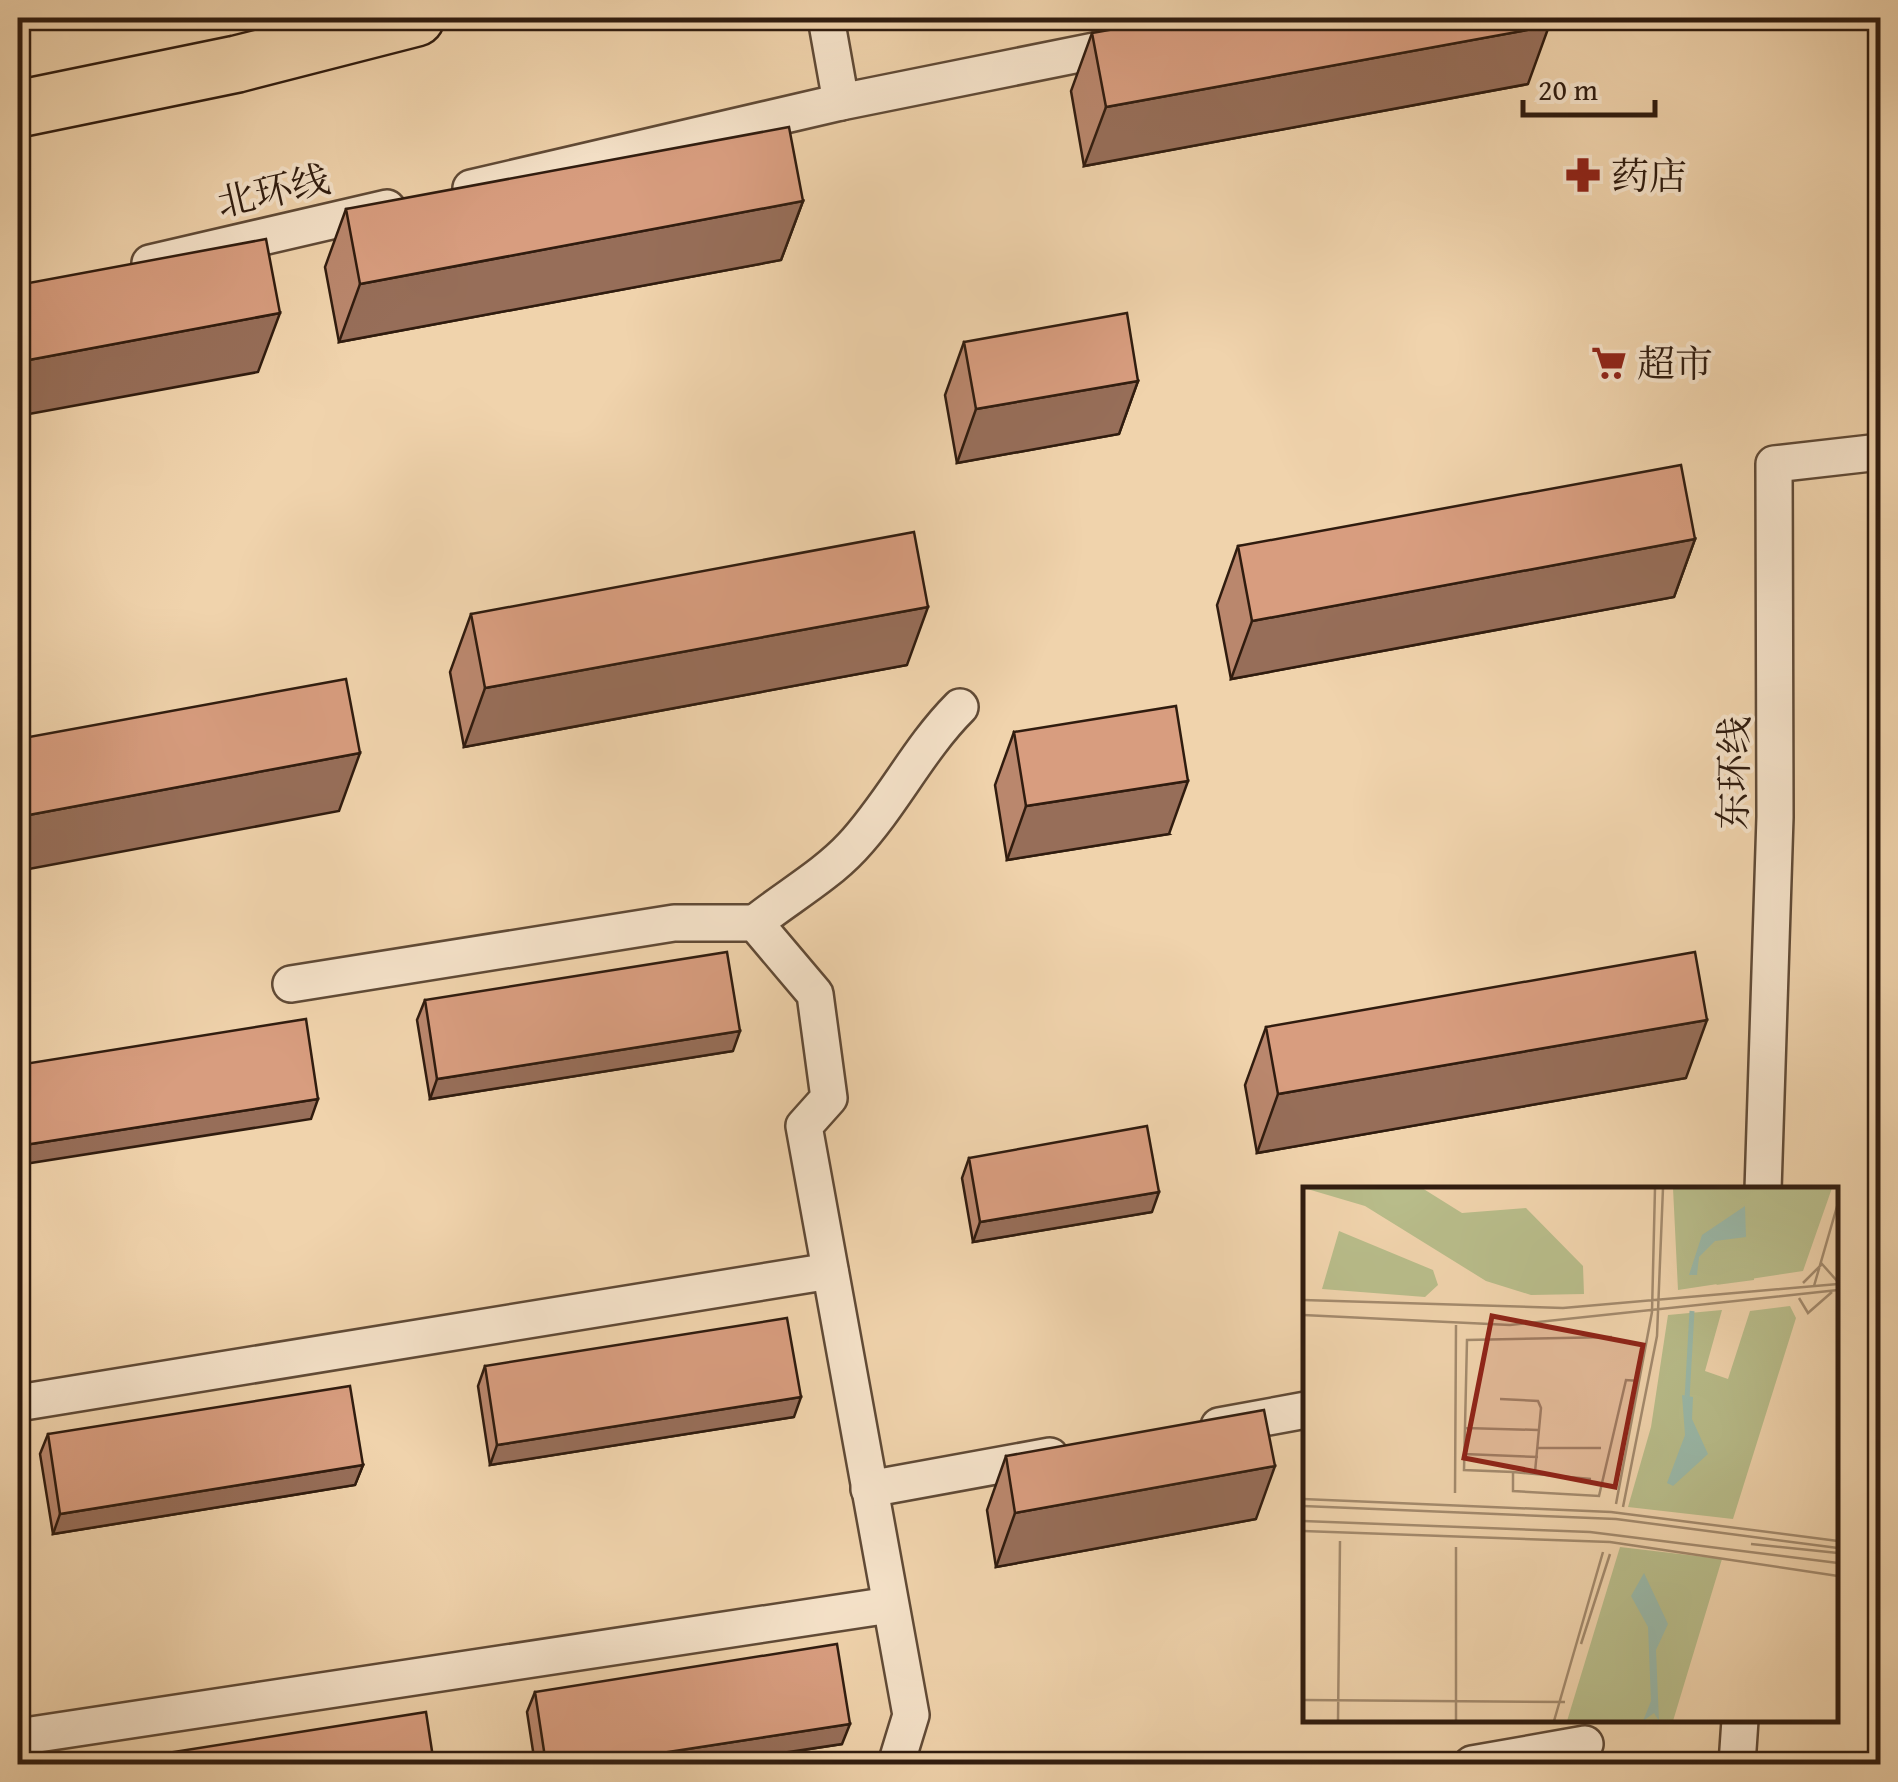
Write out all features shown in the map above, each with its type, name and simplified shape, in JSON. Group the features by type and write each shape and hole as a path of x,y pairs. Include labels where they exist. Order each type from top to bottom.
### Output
{"main road":[{"path":"18,110 237,64 416,18"}],"street":[{"path":"826,18 840,102"},
{"name":"北环线","path":"113,271 840,102 1164,37"},
{"name":"东环线","path":"1763,1187 1775,817 1774,464 1880,452"},
{"path":"291,984 674,923 754,923 850,849 912,771 930,736 960,707"},
{"path":"754,923 815,994 829,1098 804,1126 910,1716 896,1764"},
{"path":"18,1403 830,1271"},
{"path":"1192,1431 1303,1411"},
{"path":"868,1489 1078,1452"},
{"path":"18,1736 890,1605"},
{"path":"1737,1764 1740,1722"},
{"path":"1472,1764 1585,1744"}],"building":[{"path":"1176,18 1548,18 1549,26 1106,107 1092,33"},
{"path":"789,127 803,201 360,284 346,209"},
{"path":"266,239 280,313 18,362 18,285"},
{"path":"1127,313 1138,381 976,409 964,342"},
{"path":"1681,465 1695,539 1252,621 1238,546"},
{"path":"914,532 928,607 485,688 471,614"},
{"path":"346,679 360,753 18,817 18,739"},
{"path":"1176,706 1188,781 1026,806 1014,732"},
{"path":"727,952 740,1031 437,1079 425,1000"},
{"path":"1695,952 1707,1020 1278,1094 1266,1027"},
{"path":"306,1019 318,1099 18,1146 18,1065"},
{"path":"1147,1126 1159,1192 980,1222 969,1158"},
{"path":"787,1318 801,1397 497,1445 485,1366"},
{"path":"350,1386 363,1465 60,1514 48,1434"},
{"path":"1264,1410 1275,1466 1015,1513 1006,1456"},
{"path":"837,1644 850,1724 590,1764 546,1764 535,1692"},
{"path":"426,1712 434,1764 124,1764 123,1760"}],"place":[{"name":"药店","path":"1583,175"},
{"name":"超市","path":"1609,363"}]}
